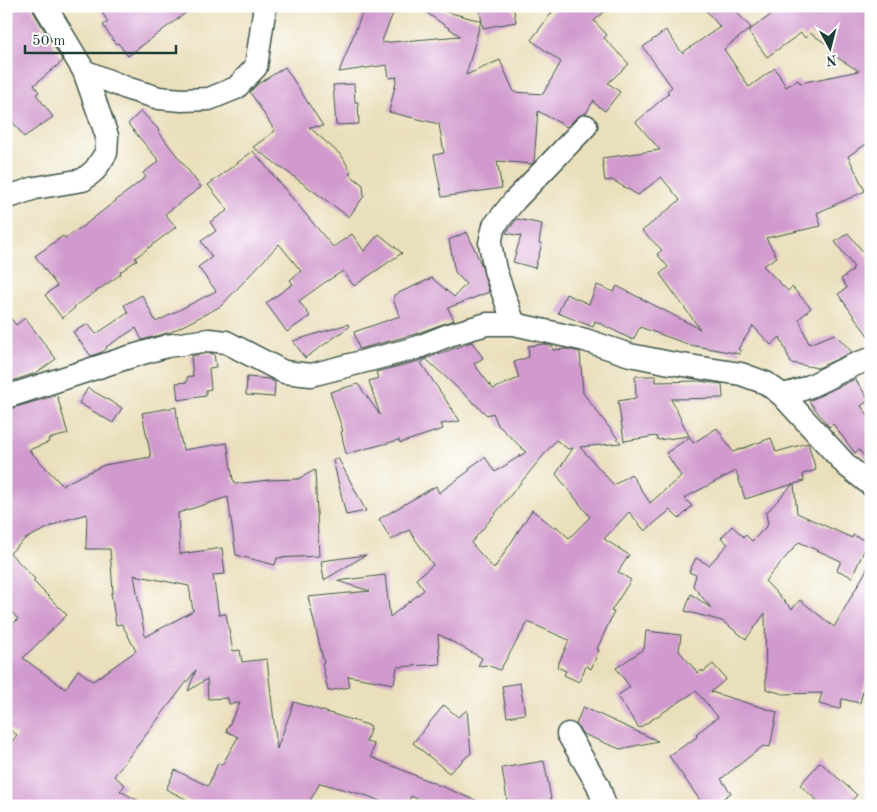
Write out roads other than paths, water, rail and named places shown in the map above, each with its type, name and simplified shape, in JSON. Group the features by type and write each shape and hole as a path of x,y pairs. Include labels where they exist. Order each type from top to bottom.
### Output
{"street":[{"path":"6,198 35,188 83,180 95,170 106,153 107,136 84,71 45,6"},
{"path":"84,71 129,89 159,98 182,100 209,99 236,88 256,67 265,6"},
{"path":"514,324 495,270 490,244 494,226 515,200 586,126"},
{"path":"6,397 129,356 167,346 192,342 209,340 226,342 284,372 311,375 397,353 487,324 514,324 585,340 630,354 670,363 741,374 766,383 782,395 847,466 871,484"},
{"path":"782,395 803,389 837,371 871,359"},
{"path":"568,734 598,786 604,806"}]}
